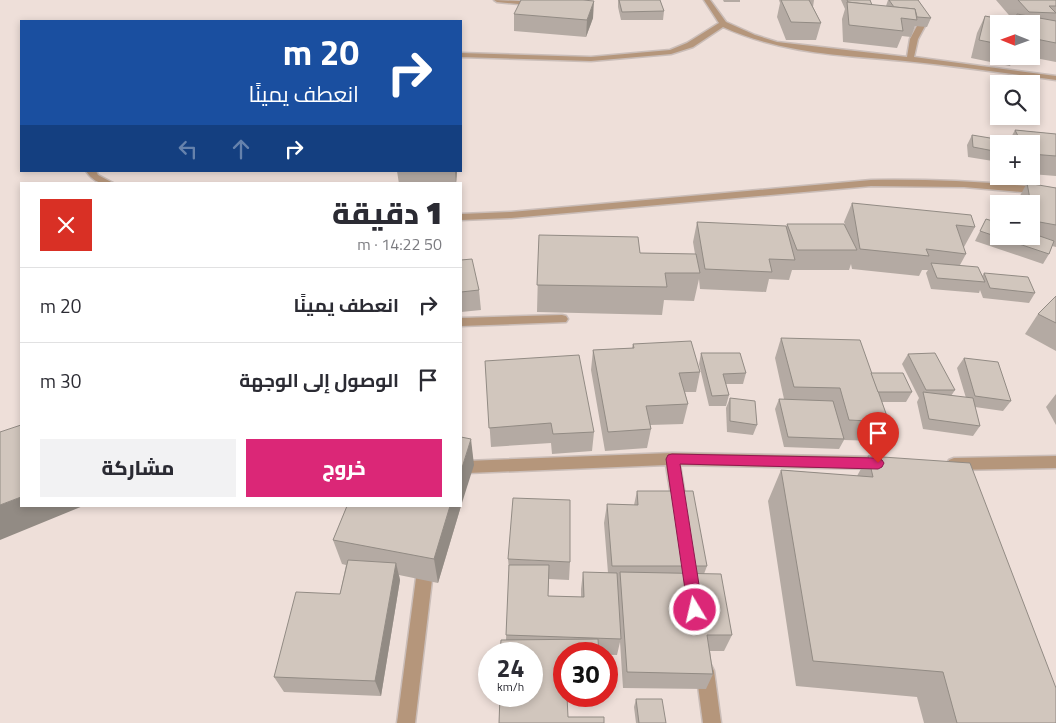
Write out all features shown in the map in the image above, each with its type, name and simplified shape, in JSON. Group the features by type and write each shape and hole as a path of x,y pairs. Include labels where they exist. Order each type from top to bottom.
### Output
{"street":[{"path":"497,0 541,4 569,0"},
{"path":"707,0 723,24 752,37 776,44 966,65 1056,78"},
{"path":"910,59 914,39 921,26 911,0"},
{"path":"462,55 550,59 601,58 671,52 690,45 723,24"},
{"path":"92,172 95,177 106,182"},
{"path":"462,217 520,214 871,183 930,181 1008,186 1056,192"},
{"path":"462,322 562,319"},
{"path":"462,470 476,467 672,459 895,464"},
{"path":"672,459 683,527"},
{"path":"943,464 1056,462"},
{"path":"406,723 429,546"},
{"path":"702,654 712,723"}],"building":[{"path":"521,0 594,1 587,20 514,14"},
{"path":"619,0 660,0 664,11 622,12"},
{"path":"781,0 809,0 821,23 791,22"},
{"path":"847,0 870,0 872,5 848,2"},
{"path":"889,0 918,0 931,18 917,17 915,9 894,7"},
{"path":"1018,0 1056,0 1056,6 1049,6 1056,13 1029,12"},
{"path":"847,2 915,9 917,20 901,18 903,31 849,25"},
{"path":"985,16 990,17 990,42 979,40"},
{"path":"1040,18 1056,21 1056,43 1040,40"},
{"path":"1015,130 1056,134 1056,156 1040,155 1040,135 1018,135"},
{"path":"972,135 990,138 990,150 973,147"},
{"path":"1027,185 1056,188 1056,225 1040,222 1040,195 1029,195"},
{"path":"852,203 971,215 975,227 956,225 966,254 926,249 929,256 860,249"},
{"path":"986,219 990,220 990,234 980,231"},
{"path":"697,222 786,226 795,260 769,259 772,272 705,269"},
{"path":"787,224 844,224 857,250 797,250"},
{"path":"539,235 638,237 640,253 696,254 700,273 665,273 667,287 537,285"},
{"path":"1040,236 1054,241 1049,254 1022,245 1040,245"},
{"path":"472,259 479,290 462,292 462,260"},
{"path":"931,263 978,267 985,282 937,278"},
{"path":"984,273 1028,277 1035,293 990,288"},
{"path":"1056,296 1056,323 1038,314"},
{"path":"781,338 860,340 889,422 849,420 840,388 794,387"},
{"path":"691,341 700,372 679,373 688,404 646,406 651,429 608,432 593,350 634,348 633,344"},
{"path":"701,353 740,353 746,373 723,374 729,395 712,396"},
{"path":"935,353 955,390 926,390 908,354"},
{"path":"579,355 594,432 553,434 551,423 489,428 485,361"},
{"path":"964,358 998,362 1011,401 975,396"},
{"path":"871,373 903,373 912,392 878,392"},
{"path":"923,392 973,398 980,426 929,419"},
{"path":"730,398 755,401 757,425 730,421"},
{"path":"779,399 833,401 844,439 788,437"},
{"path":"20,425 20,497 0,505 0,432"},
{"path":"462,437 471,439 462,468"},
{"path":"868,456 970,463 1056,688 1056,723 957,723 943,672 813,661 781,470 873,477"},
{"path":"637,491 693,491 707,566 612,566 607,504 638,505"},
{"path":"513,498 570,500 570,562 508,559"},
{"path":"347,507 450,507 434,559 333,540"},
{"path":"348,560 396,563 375,681 274,677 296,592 340,594"},
{"path":"509,565 549,565 548,596 584,597 583,572 617,573 621,639 506,635"},
{"path":"620,572 721,574 732,635 707,635 713,674 627,672"},
{"path":"598,639 598,642 553,642 553,707 568,707 568,717 604,717 604,723 499,723 500,707 543,707 543,642 501,642 501,640"},
{"path":"636,699 662,699 666,723 639,723"}],"route":[{"path":"695,610 672,459 878,463"}]}
